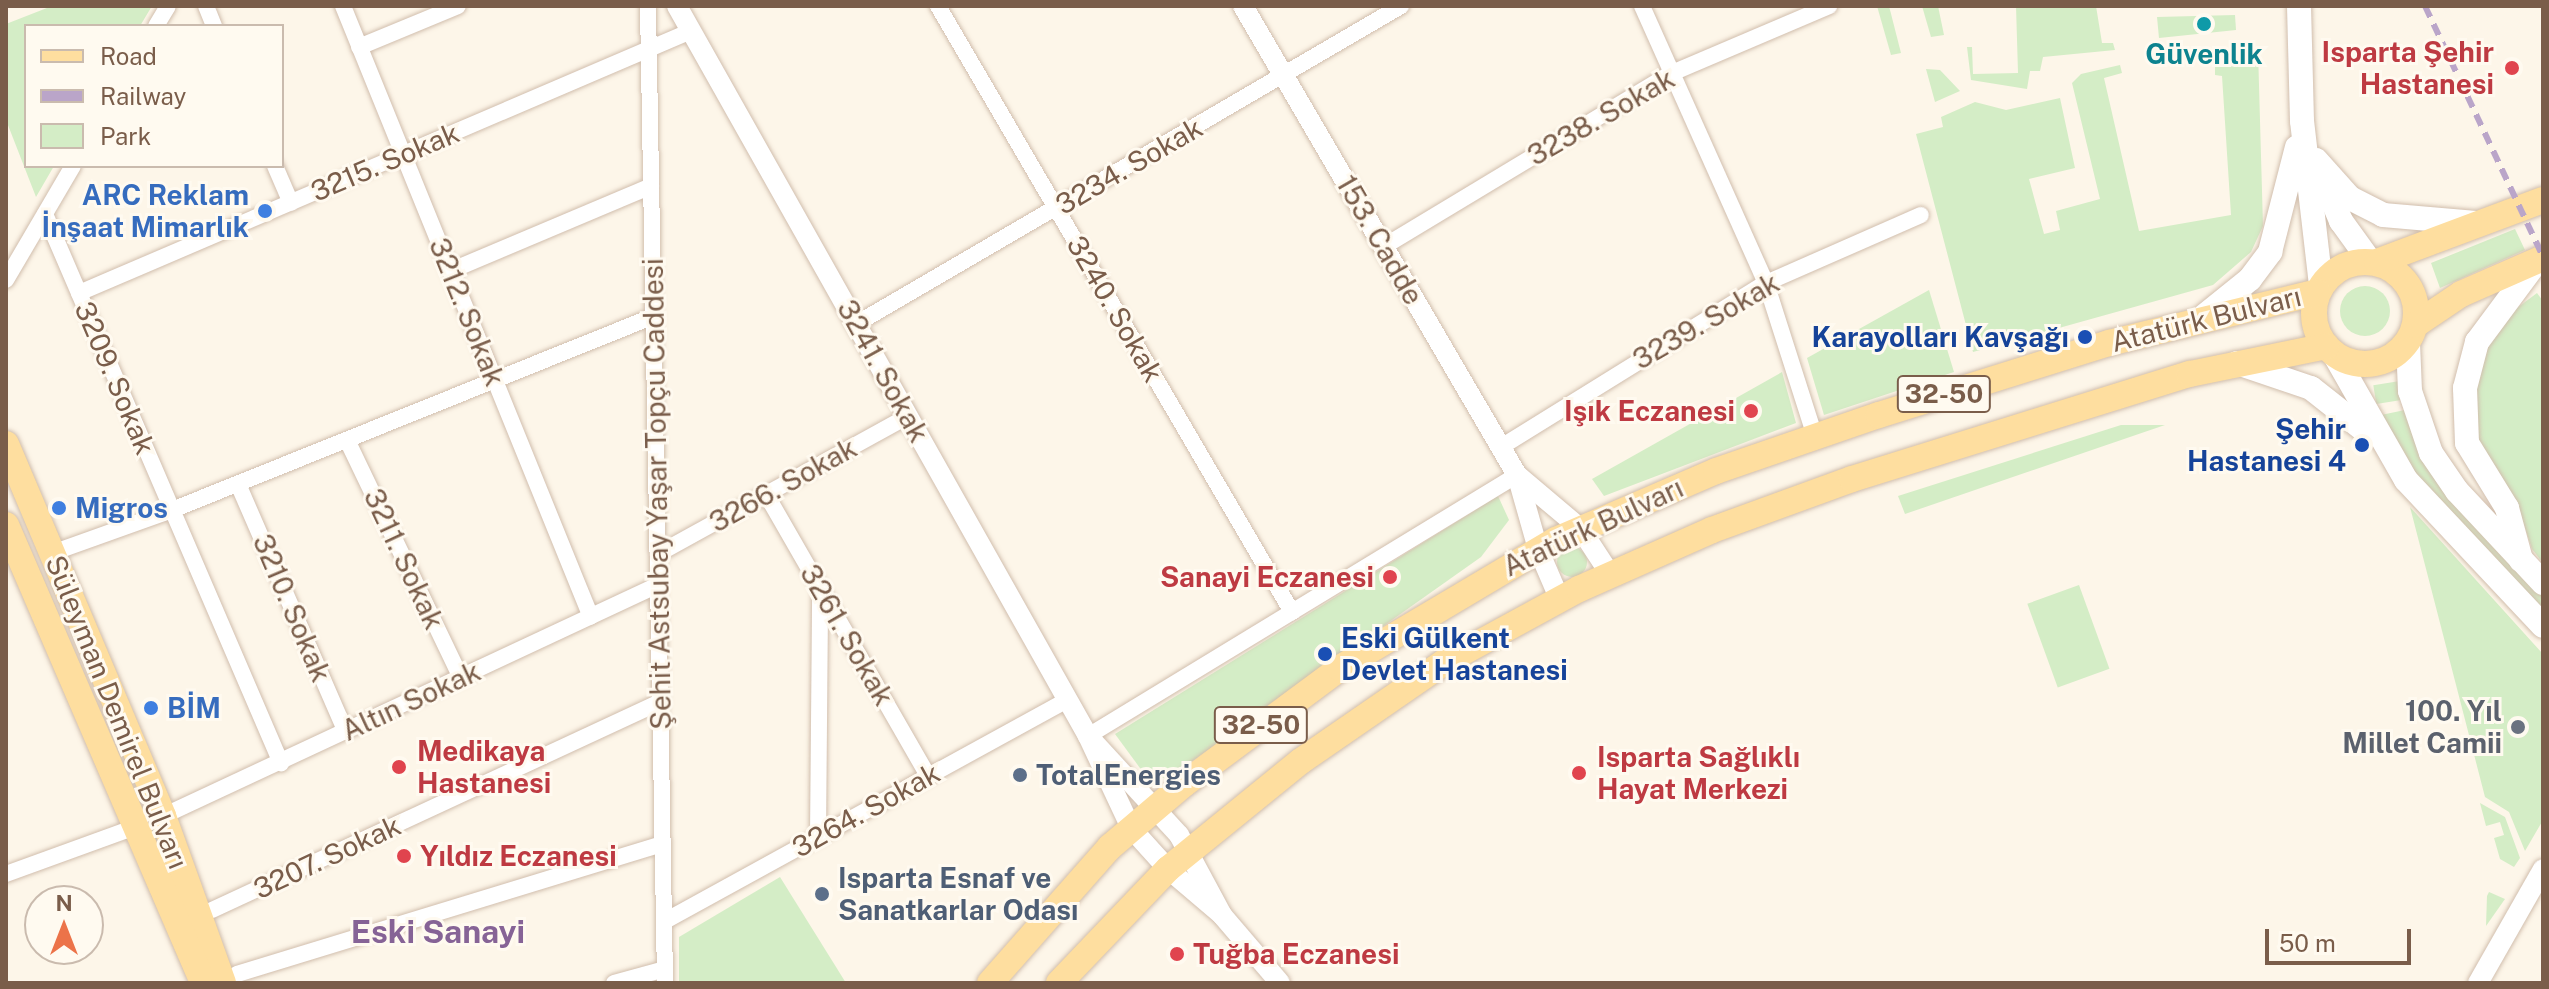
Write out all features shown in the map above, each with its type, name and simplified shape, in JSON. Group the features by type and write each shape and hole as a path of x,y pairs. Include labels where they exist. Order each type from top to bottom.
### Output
{"main road":[{"path":"2299,6 2302,121 2319,289 2313,315 2380,443 2422,499 2543,626"},
{"path":"2302,121 2341,221 2374,262 2391,267 2411,288 2410,391 2431,453 2457,491 2543,583"},
{"path":"2204,316 2250,279 2275,242 2302,121"},
{"path":"2316,160 2350,198 2383,215 2424,223 2487,224"},
{"path":"2319,289 2336,270 2374,262 2487,224 2543,200"},
{"path":"2329,349 2350,362 2375,363 2461,294 2540,259"},
{"path":"2521,560 2507,508 2467,443 2465,388 2477,342 2540,259"},
{"name":"Atatürk Bulvarı","path":"990,983 1131,828 1155,807 1340,668 1538,549 1675,487 1815,437 2204,316 2319,289"},
{"name":"Atatürk Bulvarı","path":"1059,983 1190,849 1369,711 1610,574 1712,530 1852,479 2234,363 2329,349"},
{"path":"2234,363 2311,388 2380,443"},
{"name":"Süleyman Demirel Bulvarı","path":"6,444 233,980"},
{"path":"6,525 135,827 186,983"},
{"path":"163,816 212,910 233,980"},
{"name":"Süleyman Demirel Bulvarı","path":"135,827 203,983"}],"street":[{"path":"157,24 168,6"},
{"name":"3212. Sokak","path":"343,6 591,617"},
{"path":"359,47 458,6"},
{"name":"Şehit Astsubay Yaşar Topçu Caddesi","path":"648,6 665,976"},
{"name":"3241. Sokak","path":"677,6 1068,699 1131,828 1168,869 1222,915"},
{"name":"3240. Sokak","path":"938,6 1292,612"},
{"name":"153. Cadde","path":"1243,6 1517,475"},
{"name":"3234. Sokak","path":"856,324 1401,6"},
{"path":"1642,6 1766,283 1815,437"},
{"name":"3238. Sokak","path":"1383,247 1672,73 1829,6"},
{"name":"3215. Sokak","path":"79,293 691,31"},
{"path":"6,280 72,168"},
{"path":"276,168 291,203"},
{"path":"450,271 651,186"},
{"name":"3209. Sokak","path":"45,214 281,763"},
{"name":"3239. Sokak","path":"1501,447 1766,283 1921,215"},
{"path":"52,553 172,510 654,316"},
{"name":"3266. Sokak","path":"658,554 908,416"},
{"name":"3211. Sokak","path":"347,440 461,678"},
{"path":"1088,736 1517,475"},
{"path":"1517,475 1580,528 1610,574"},
{"path":"1517,475 1538,549 1560,600"},
{"name":"3210. Sokak","path":"238,484 346,732"},
{"name":"3261. Sokak","path":"766,494 928,776"},
{"name":"Altın Sokak","path":"163,816 658,585"},
{"path":"818,837 820,588"},
{"name":"3264. Sokak","path":"665,921 1068,699"},
{"name":"3207. Sokak","path":"212,910 661,702"},
{"name":"3241. Sokak","path":"1088,736 1190,849 1222,915"},
{"path":"6,874 135,827"},
{"path":"233,980 663,844"},
{"path":"2478,983 2543,869"},
{"path":"1222,915 1280,983"},
{"path":"614,983 665,976"}],"green space":[{"path":"52,6 152,6 141,24 24,24 24,166 6,120 6,24"},
{"path":"1877,6 1889,6 1901,53 1891,55"},
{"path":"1922,6 1938,6 1944,35 1931,37"},
{"path":"2016,6 2096,6 2102,43 2113,43 2115,50 2043,57 2040,71 2030,71 2027,89 1971,80 1967,47 1972,47 1973,74 2018,73"},
{"path":"2235,15 2236,30 2159,38 2157,17"},
{"path":"2258,50 2263,226 2251,252 2213,285 1973,352 1916,134 1943,127 1941,117 1975,102 2006,110 2060,98 2075,168 2029,179 2044,234 2060,230 2056,211 2100,199 2072,83 2081,74 2120,65 2122,73 2104,78 2139,231 2231,215 2222,76 2215,75 2215,55"},
{"path":"1926,69 1940,70 1960,91 1935,102"},
{"path":"25,168 53,168 36,197"},
{"path":"2515,229 2525,250 2440,288 2431,263"},
{"path":"2365,286 2383,293 2390,311 2383,329 2365,336 2347,329 2340,311 2347,293"},
{"path":"1929,290 1954,372 1824,415 1807,358"},
{"path":"2537,293 2543,301 2543,563 2532,549 2520,513 2476,447 2477,358 2513,311"},
{"path":"1782,372 1796,423 1604,496 1592,479"},
{"path":"2400,381 2403,400 2376,404 2373,385"},
{"path":"2405,410 2416,444 2447,492 2543,595 2543,613 2413,475 2381,415"},
{"path":"2121,425 2165,425 1905,514 1898,496"},
{"path":"1498,496 1509,520 1481,557 1170,777 1148,779 1115,734"},
{"path":"2410,507 2543,654 2543,820 2525,851 2509,812 2485,797"},
{"path":"1572,547 1578,548 1586,556 1586,568 1578,576 1572,577 1566,576 1558,568 1557,562 1558,556 1566,548"},
{"path":"2079,585 2109,669 2058,687 2027,604"},
{"path":"2480,803 2505,817 2520,858 2514,867 2500,859 2494,838 2504,835 2500,822 2486,826"},
{"path":"780,877 846,983 679,983 679,937"},
{"path":"2489,892 2505,899 2486,926 2487,896"}],"railway":[{"path":"2425,6 2543,257"}],"place":[{"name":"Güvenlik","path":"2204,24"},
{"name":"Isparta Şehir Hastanesi","path":"2512,68"},
{"name":"ARC Reklam İnşaat Mimarlık","path":"265,211"},
{"name":"Karayolları Kavşağı","path":"2085,337"},
{"name":"Işık Eczanesi","path":"1751,411"},
{"name":"Şehir Hastanesi 4","path":"2362,445"},
{"name":"Migros","path":"59,508"},
{"name":"Sanayi Eczanesi","path":"1390,577"},
{"name":"Eski Gülkent Devlet Hastanesi","path":"1325,654"},
{"name":"BİM","path":"151,708"},
{"name":"100. Yıl Millet Camii","path":"2518,727"},
{"name":"Medikaya Hastanesi","path":"399,767"},
{"name":"Isparta Sağlıklı Hayat Merkezi","path":"1579,773"},
{"name":"TotalEnergies","path":"1020,775"},
{"name":"Yıldız Eczanesi","path":"404,856"},
{"name":"Isparta Esnaf ve Sanatkarlar Odası","path":"822,894"},
{"name":"Tuğba Eczanesi","path":"1177,954"}],"district":[{"name":"Eski Sanayi","path":"438,932"}]}
